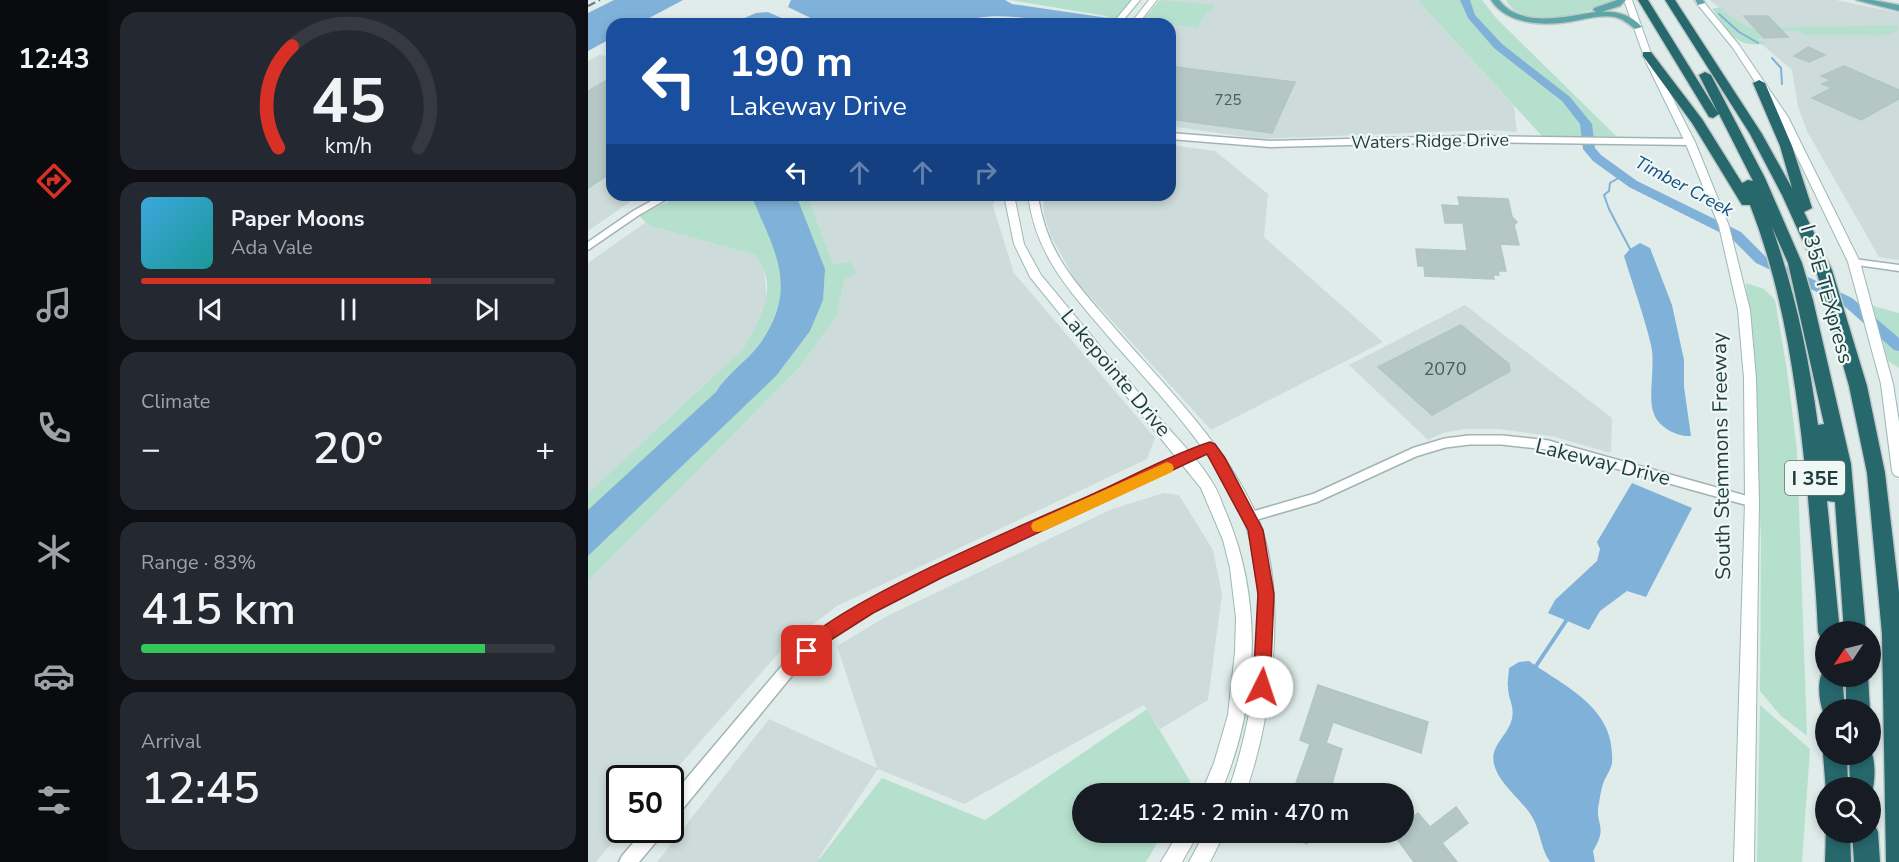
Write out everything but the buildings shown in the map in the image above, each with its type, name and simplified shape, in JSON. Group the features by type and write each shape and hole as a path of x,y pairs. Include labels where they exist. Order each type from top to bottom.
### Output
{"highway":[{"name":"I 35E","path":"1643,0 1708,105 1741,169 1770,240 1793,316 1810,420 1828,621"},
{"name":"I 35E","path":"1661,0 1756,134 1789,195 1824,270 1848,350 1876,473 1893,634 1899,862"},
{"path":"1661,0 1708,105"},
{"name":"I 35E TEXpress","path":"1661,0 1723,106 1758,178 1795,263 1842,464 1854,621"},
{"path":"1647,54 1698,122 1770,240"},
{"path":"1759,83 1786,146 1824,270"},
{"path":"1756,134 1795,263"},
{"path":"1793,316 1817,390 1854,621"},
{"path":"1838,843 1838,862"},
{"path":"1866,843 1867,862"}],"main road":[{"path":"1121,18 1136,0"},
{"path":"1139,18 1153,0"},
{"path":"1495,0 1504,10 1529,19 1560,21 1606,14 1626,18 1638,27"},
{"path":"1502,0 1505,7 1515,13 1547,19 1598,9 1617,4 1622,0"},
{"name":"South Stemmons Freeway","path":"1628,0 1647,54 1690,142 1724,226 1739,285 1750,378 1752,502 1743,862"},
{"path":"1860,0 1899,8"},
{"path":"1885,0 1899,3"},
{"path":"1699,1 1736,47 1783,117 1854,262 1887,384 1899,471"},
{"name":"Lakepointe Drive","path":"1010,201 1019,244 1036,277 1170,437 1207,485 1230,540 1238,568 1244,618 1237,716 1223,765 1215,783"},
{"name":"Lakepointe Drive","path":"1034,201 1049,254 1074,289 1210,447 1250,517 1255,530 1266,594 1262,687 1241,783"},
{"path":"1011,213 1035,210"},
{"path":"1054,298 1074,289"},
{"path":"1170,437 1191,425"},
{"path":"1171,862 1183,843"},
{"path":"1199,862 1210,843"}],"street":[{"name":"Waters Ridge Drive","path":"1176,136 1270,144 1438,139 1690,142"},
{"path":"588,247 636,213 658,201"},
{"path":"1854,262 1899,268"},
{"name":"Lakeway Drive","path":"1250,517 1315,498 1351,483 1383,465 1445,443 1491,440 1540,443 1752,502"},
{"path":"684,794 790,667 823,636 868,608 938,572 1210,447"},
{"path":"628,862 644,843"}],"shaded area":[{"path":"1164,0 1417,0 1514,106 1517,132 1488,130 1259,139 1176,127 1176,18 1150,18"},
{"path":"1710,0 1836,0 1899,13 1899,260 1879,257 1808,133 1798,107 1792,70"},
{"path":"599,55 606,56 606,201 631,201 588,231 588,61"},
{"path":"1176,146 1215,151 1268,194 1264,237 1383,342 1211,430 1075,280 1051,236 1044,215 1043,201 1176,201"},
{"path":"809,201 994,201 993,206 1014,273 1155,438 1147,459 837,606 785,646 680,765 606,765 606,843 612,843 596,862 588,862 588,581 799,368 836,317 845,279 857,274 840,265 834,265"},
{"path":"646,222 650,226 755,255 764,267 767,301 759,323 743,349 588,493 588,263"},
{"path":"1465,305 1612,418 1611,453 1551,436 1498,429 1464,429 1443,433 1428,440 1349,365"},
{"path":"1164,493 1179,495 1213,550 1222,594 1208,700 1160,729 1144,705 964,804 878,769 818,859 823,862 657,862 672,843 684,843 684,828 769,719 877,768 837,646 887,616 1112,509"}],"green space":[{"path":"1010,0 1133,0 1119,18 1105,18 1107,16"},
{"path":"1160,0 1215,5 1211,11 1207,11 1198,26 1201,28 1176,25 1176,18 1144,18"},
{"path":"1417,0 1482,0 1496,18 1616,136 1542,136"},
{"path":"1506,0 1617,0 1575,14 1541,17 1526,15 1514,10"},
{"path":"1725,8 1722,10 1747,27 1753,28 1897,25 1899,29 1887,35 1865,35 1865,37 1862,35 1804,35 1800,31 1757,31 1762,38 1757,39 1765,42 1764,44 1745,43 1728,31 1712,9"},
{"path":"670,201 809,201 834,265 850,262 857,274 845,279 836,317 799,368 588,581 588,493 743,349 761,315 767,291 763,267 755,255 650,226 639,216"},
{"path":"1746,283 1764,289 1775,300 1787,370 1797,451 1807,736 1780,715 1760,691 1761,536"},
{"path":"1873,306 1899,313 1899,368 1888,361"},
{"path":"1760,705 1810,749 1802,862 1757,862"},
{"path":"1147,709 1190,781 1189,783 1072,783 1072,843 1157,843 1146,862 817,862 882,778 985,820"}],"water":[{"path":"614,0 683,0 649,18 606,18 606,41 588,51 588,13"},
{"path":"791,0 1005,0 1012,4 1108,18 999,16 811,18 788,7"},
{"path":"768,12 782,18 745,18 756,13"},
{"path":"754,201 798,201 825,269 823,300 810,331 776,376 588,556 588,510 716,392 759,345 771,325 778,306 781,288 775,252"},
{"path":"1640,243 1650,248 1672,305 1684,360 1684,387 1691,436 1675,433 1664,427 1656,419 1652,407 1651,345 1624,256"},
{"path":"1632,483 1692,508 1646,597 1627,591 1600,611 1589,630 1548,613 1555,600 1597,561 1600,549 1597,542"},
{"path":"1529,661 1586,702 1598,714 1606,728 1611,744 1612,763 1600,796 1598,816 1601,830 1593,851 1595,862 1550,862 1533,818 1496,771 1494,752 1509,727 1512,717 1508,692 1509,668 1519,662"}],"waterway":[{"name":"Timber Creek","path":"1465,0 1471,16 1498,46 1566,99 1586,124 1589,149 1597,158 1633,184 1736,235 1761,260 1847,301 1899,346"},
{"path":"1719,14 1739,32 1758,43"},
{"path":"1772,58 1781,68 1782,84"},
{"path":"1622,176 1610,183 1609,191 1604,195 1630,249"},
{"path":"1536,666 1566,621"}],"railway":[{"path":"588,6 600,0"}],"slow traffic":[{"path":"1038,526 1167,468"}],"route":[{"path":"807,651 823,636 868,608 938,572 1210,447 1220,461 1255,530 1266,594 1262,687"}]}
